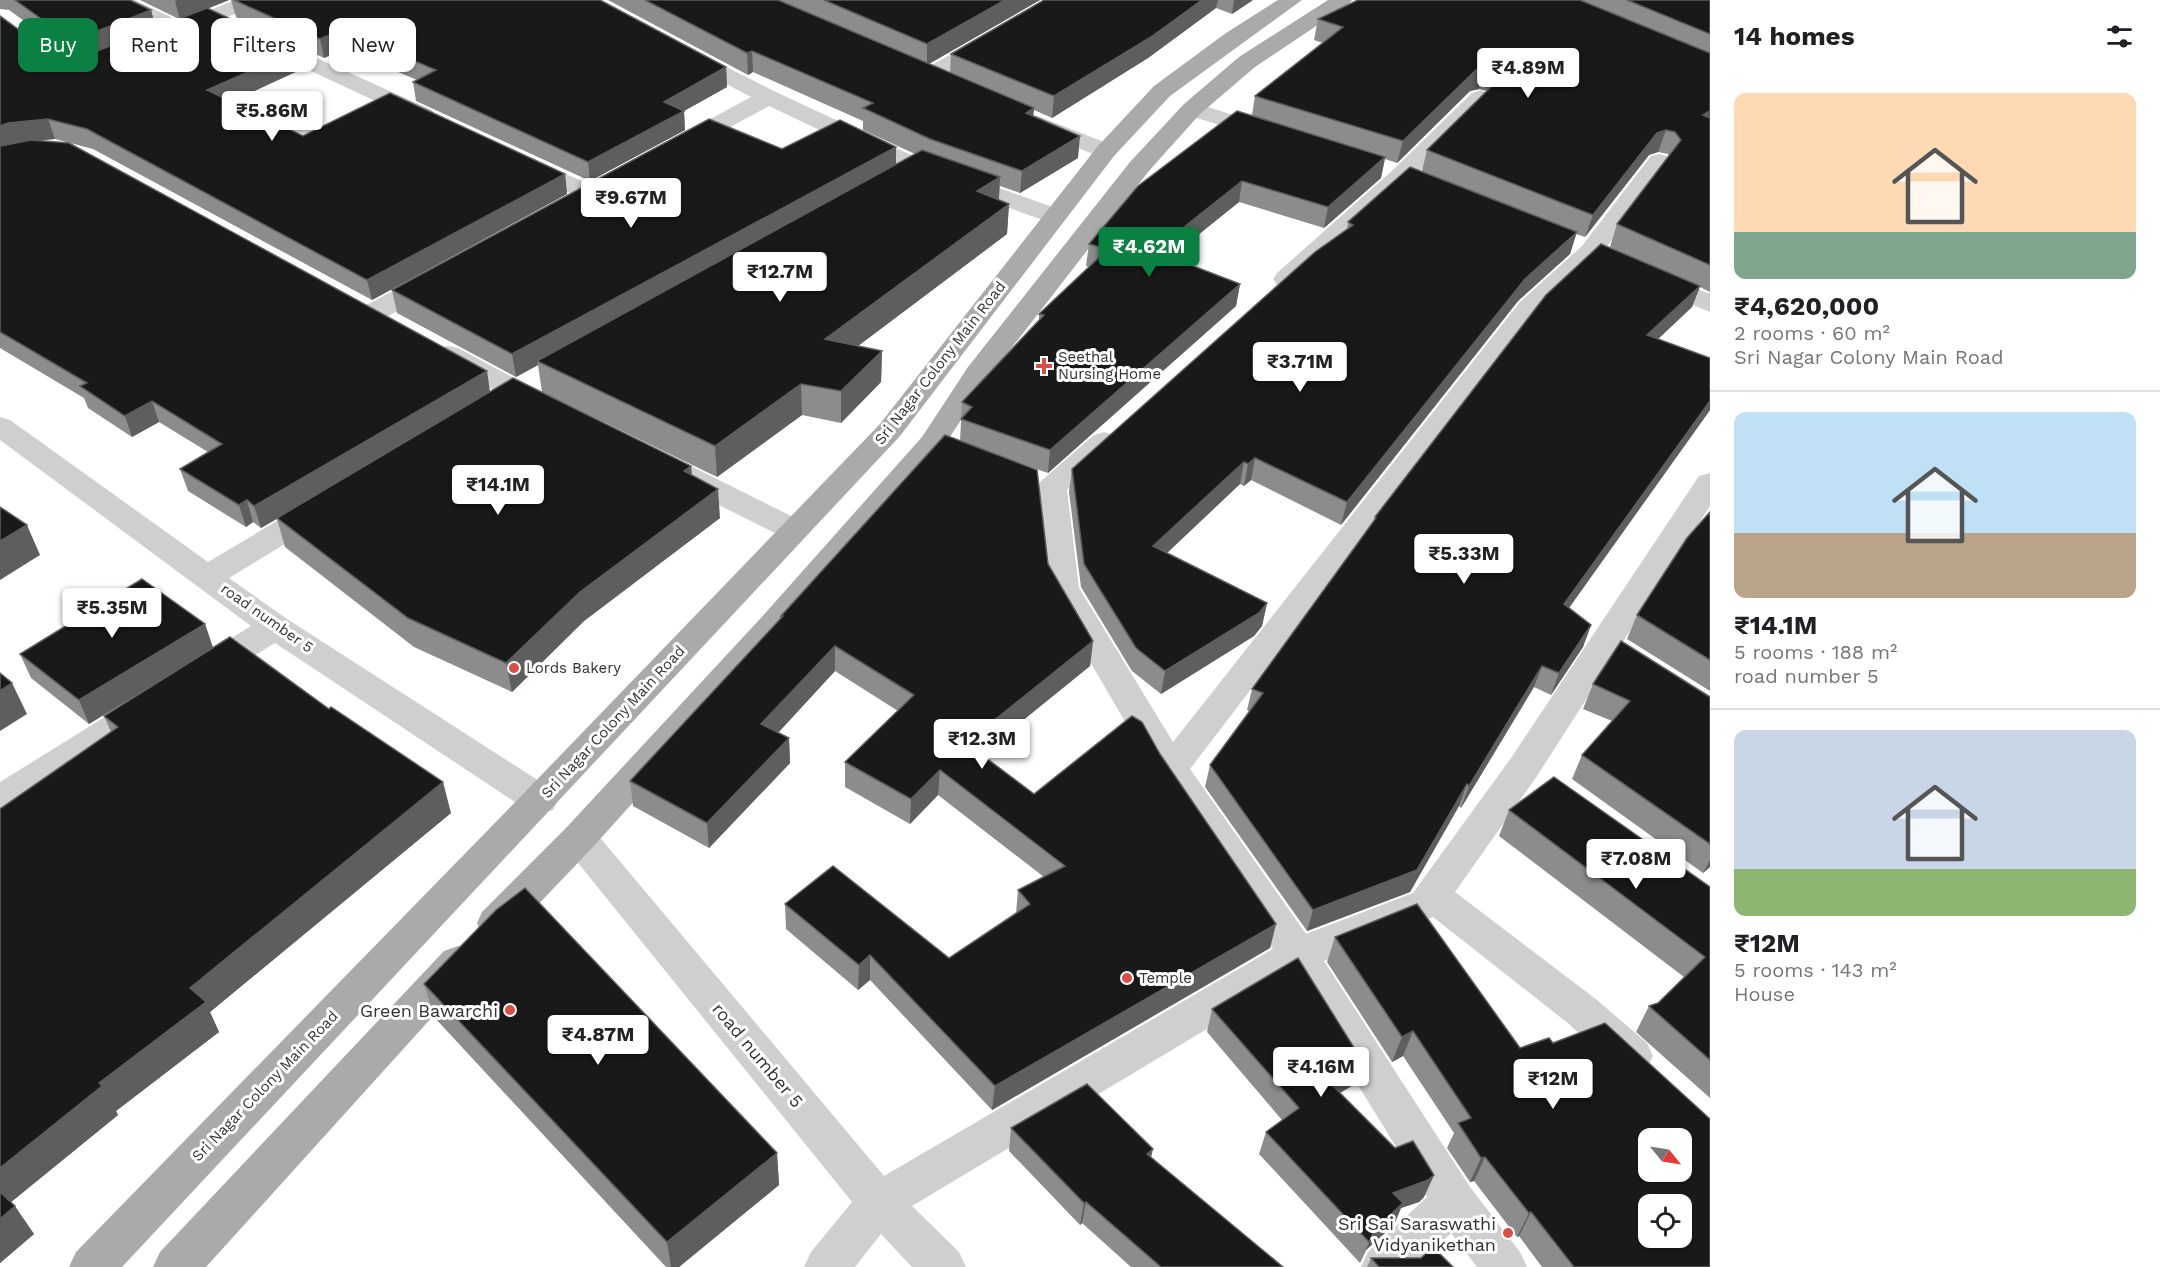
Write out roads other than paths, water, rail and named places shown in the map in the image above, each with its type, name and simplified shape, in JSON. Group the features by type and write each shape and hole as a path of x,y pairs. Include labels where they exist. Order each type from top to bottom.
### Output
{"main road":[{"name":"Sri Nagar Colony Main Road","path":"92,1267 540,800 890,430 1106,151 1162,91 1234,38 1292,0"},
{"path":"176,1267 422,999 579,838 771,628 943,447 978,374 1139,167 1192,110 1247,62 1342,0"},
{"path":"1055,216 1092,226"}],"street":[{"path":"118,0 155,18"},
{"path":"199,23 253,0"},
{"path":"928,77 1059,0"},
{"path":"214,17 440,123"},
{"path":"667,43 768,97 919,168 1055,216"},
{"path":"907,68 949,86"},
{"path":"664,154 768,97"},
{"path":"1262,300 1402,176 1480,98"},
{"path":"1192,110 1292,140"},
{"path":"1022,116 1106,151"},
{"path":"505,153 591,194"},
{"path":"1171,769 1489,363 1529,308 1602,256 1659,161"},
{"path":"888,185 919,168"},
{"path":"1602,256 1710,304"},
{"path":"456,268 363,307 414,336 506,398 570,419"},
{"path":"506,398 547,375"},
{"path":"1131,417 1042,484 1063,588 1171,769 1298,954 1454,1201 1504,1267"},
{"name":"road number 5","path":"0,426 275,627 540,800"},
{"path":"655,461 794,530"},
{"path":"827,1267 879,1202 1298,954 1426,904 1538,777 1619,652 1709,488"},
{"path":"208,576 342,496"},
{"path":"0,800 275,627"},
{"name":"road number 5","path":"579,838 879,1202 943,1267"},
{"path":"1433,896 1583,1011 1659,1082"},
{"path":"1384,1267 1454,1201"}],"place":[{"name":"Seethal Nursing Home","path":"1044,366"},
{"name":"Lords Bakery","path":"514,668"},
{"name":"Temple","path":"1127,978"},
{"name":"Green Bawarchi","path":"510,1010"},
{"name":"Sri Sai Saraswathi Vidyanikethan","path":"1508,1233"}]}
